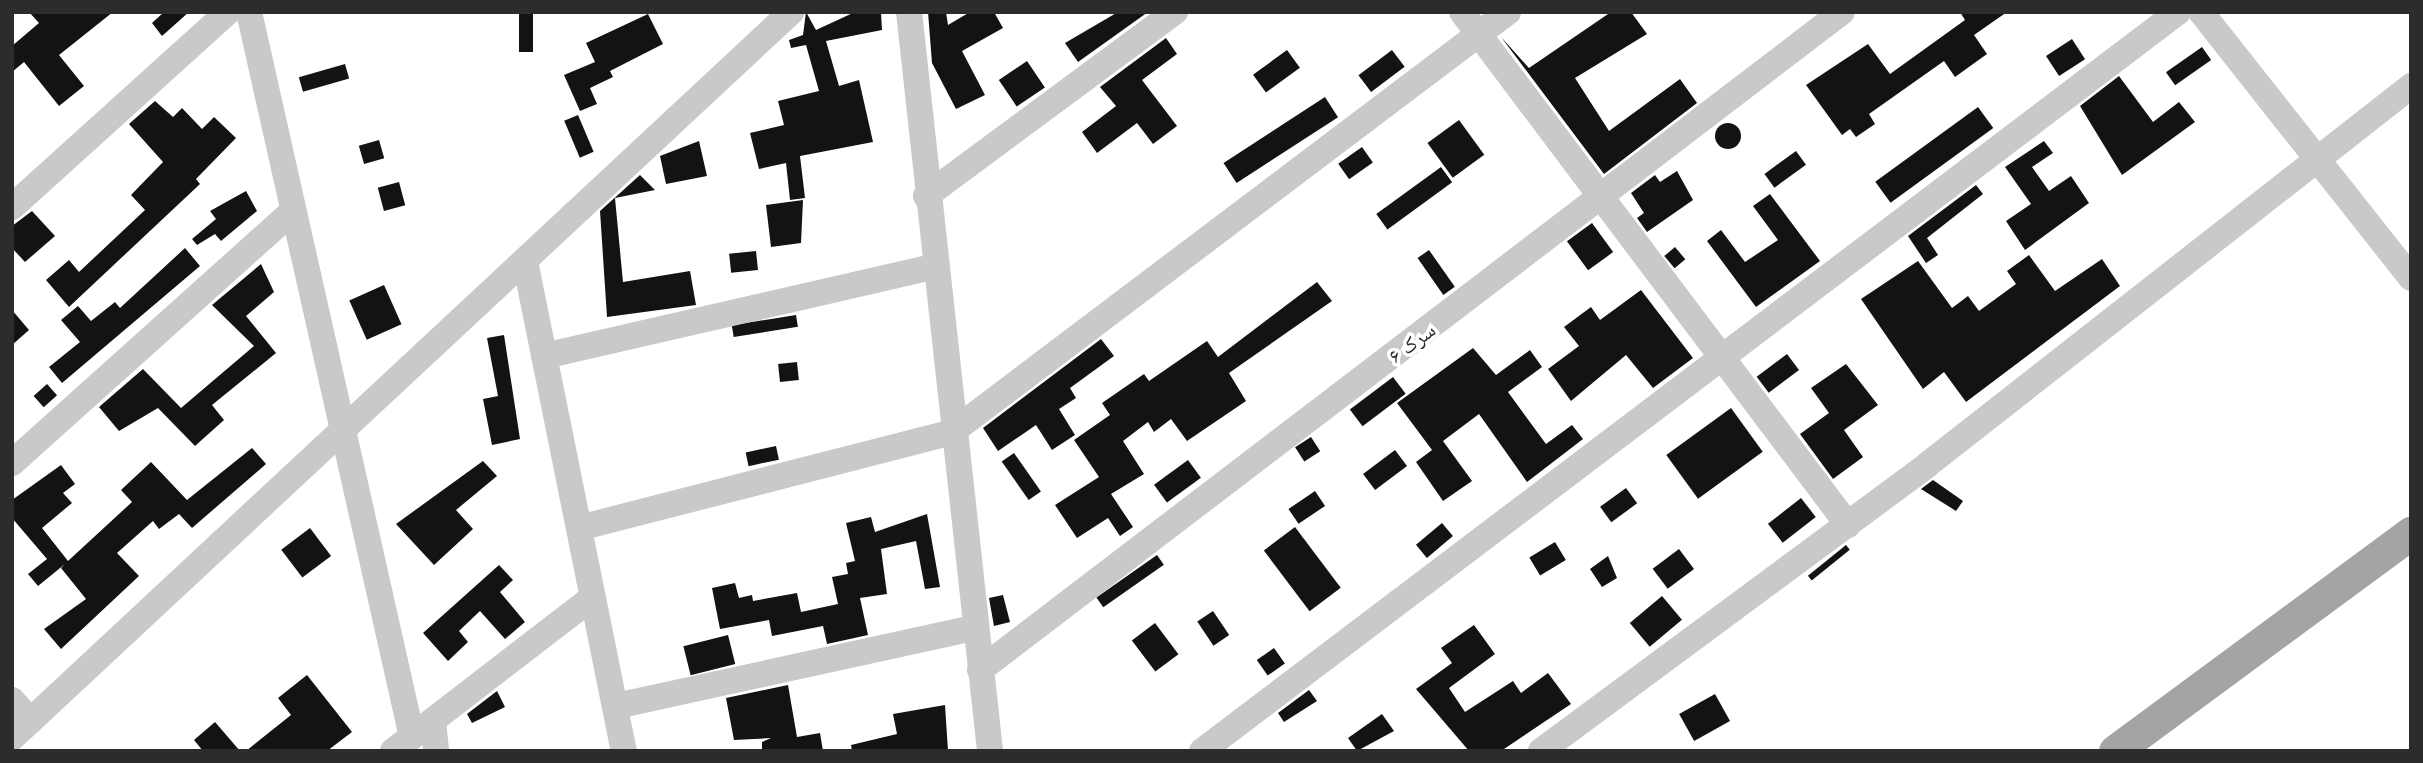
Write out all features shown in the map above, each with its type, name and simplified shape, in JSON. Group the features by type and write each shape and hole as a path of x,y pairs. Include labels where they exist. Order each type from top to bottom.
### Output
{"main road":[{"path":"2115,751 2411,533"}],"street":[{"path":"12,207 228,12"},
{"path":"249,12 340,433 402,744 593,597"},
{"path":"12,701 22,729 791,12"},
{"path":"909,12 926,196 990,751"},
{"path":"926,196 1174,12"},
{"path":"1462,12 1604,197 1723,361 1848,525"},
{"path":"579,528 952,432 1508,12"},
{"name":"سرک ۶","path":"980,670 1604,197 1842,12"},
{"path":"1202,751 1723,361 2178,12"},
{"path":"2201,12 2411,278"},
{"path":"1541,751 1848,525 2315,157 2411,86"},
{"path":"12,463 293,211"},
{"path":"525,261 624,751"},
{"path":"544,356 934,267"},
{"path":"616,706 975,628"},
{"path":"433,721 436,751"}],"building":[{"path":"29,12 113,12 59,55 84,86 59,106 24,62 12,72 12,46 39,23"},
{"path":"164,12 189,12 162,36 152,23"},
{"path":"519,12 533,12 533,52 519,52"},
{"path":"806,12 816,30 855,12 881,12 882,30 826,41 839,86 859,80 873,142 800,156 805,198 790,200 786,163 759,169 750,133 784,125 778,101 819,91 806,45 791,48 789,40 803,35"},
{"path":"928,12 946,12 948,25 970,12 994,12 1003,28 962,51 985,95 956,109 932,63"},
{"path":"1118,12 1148,12 1078,62 1065,43"},
{"path":"1611,12 1631,12 1647,34 1575,78 1609,131 1680,79 1697,103 1604,174 1501,37 1529,68"},
{"path":"1960,12 2007,12 1974,35 1987,54 1955,77 1944,61 1869,114 1875,124 1856,137 1850,129 1842,135 1806,85 1868,44 1890,74 1965,20"},
{"path":"648,14 663,44 610,71 613,77 590,88 597,104 580,111 564,75 595,62 586,43"},
{"path":"1166,38 1177,54 1142,80 1177,126 1153,144 1137,123 1097,153 1082,132 1116,106 1100,87"},
{"path":"2072,39 2085,59 2059,76 2046,56"},
{"path":"2202,47 2211,60 2175,85 2166,72"},
{"path":"1287,50 1300,68 1266,92 1253,75"},
{"path":"1392,50 1405,67 1371,92 1358,75"},
{"path":"1027,61 1045,88 1017,107 999,80"},
{"path":"345,64 349,78 303,92 299,77"},
{"path":"2119,76 2153,122 2179,102 2195,122 2122,175 2080,106"},
{"path":"1325,97 1338,117 1237,183 1224,163"},
{"path":"155,101 173,117 182,108 202,129 214,117 236,138 196,179 200,184 69,307 46,280 69,260 79,272 145,210 131,195 163,162 129,124"},
{"path":"1978,107 1993,128 1891,203 1875,182"},
{"path":"578,115 594,152 580,158 564,121"},
{"path":"1459,120 1484,155 1453,178 1427,143"},
{"path":"1728,123 1737,127 1741,136 1737,145 1728,149 1719,145 1715,136 1719,127"},
{"path":"379,140 384,158 364,164 359,146"},
{"path":"699,141 707,176 666,184 660,156"},
{"path":"2044,141 2053,153 2032,167 2049,191 2071,176 2089,203 2025,250 2006,221 2031,204 2005,167"},
{"path":"1362,147 1373,163 1349,179 1338,164"},
{"path":"1796,151 1806,165 1774,188 1764,174"},
{"path":"1441,167 1452,182 1387,229 1376,214"},
{"path":"1677,171 1693,200 1647,232 1637,218 1644,213 1631,193 1655,175 1660,182"},
{"path":"640,175 655,190 615,198 623,282 690,271 696,305 607,317 600,211"},
{"path":"399,182 405,205 384,211 378,188"},
{"path":"1976,185 1983,194 1927,238 1938,255 1926,263 1908,236"},
{"path":"246,191 257,211 221,241 215,234 197,245 192,239 216,219 210,211"},
{"path":"1770,194 1820,261 1756,307 1707,241 1721,230 1745,262 1778,240 1753,206"},
{"path":"803,200 801,243 771,247 766,205"},
{"path":"32,211 55,236 25,262 12,248 12,226"},
{"path":"1592,223 1613,252 1588,270 1567,241"},
{"path":"1675,247 1685,259 1675,268 1664,256"},
{"path":"185,248 200,266 62,383 49,367 80,342 61,320 78,306 91,321 115,302 120,308"},
{"path":"1429,250 1455,287 1443,295 1418,258"},
{"path":"756,251 758,270 731,273 729,254"},
{"path":"2029,255 2055,291 2102,259 2120,286 1966,402 1944,372 1923,389 1861,299 1918,261 1952,308 1968,296 1979,311 2016,284 2007,271"},
{"path":"261,264 274,292 246,316 276,353 212,405 224,420 195,446 158,408 119,431 99,407 143,369 181,408 254,346 212,305"},
{"path":"1317,282 1332,301 1229,373 1246,401 1187,441 1171,419 1154,432 1148,422 1123,441 1144,474 1111,494 1133,527 1120,536 1108,518 1077,538 1055,505 1099,477 1074,440 1110,415 1102,403 1144,374 1149,381 1207,341 1218,357"},
{"path":"384,285 401,324 367,340 349,300"},
{"path":"1641,290 1693,358 1653,388 1626,355 1571,401 1548,369 1579,346 1564,327 1591,307 1600,320"},
{"path":"12,310 29,330 12,345"},
{"path":"796,315 798,327 734,337 732,325"},
{"path":"504,335 520,439 492,445 483,399 498,396 487,338"},
{"path":"1101,339 1114,356 1070,388 1076,398 1059,409 1075,435 1052,450 1036,425 998,451 983,428"},
{"path":"1473,348 1496,375 1530,350 1542,367 1508,392 1546,444 1572,425 1583,439 1527,482 1479,414 1443,441 1472,481 1443,501 1416,462 1432,450 1397,403"},
{"path":"1787,354 1799,370 1769,393 1757,377"},
{"path":"797,362 799,380 780,382 778,364"},
{"path":"1846,364 1878,405 1844,430 1863,457 1833,479 1800,434 1829,413 1811,388"},
{"path":"1393,377 1406,394 1363,426 1350,409"},
{"path":"47,384 57,395 44,407 34,396"},
{"path":"1731,408 1763,452 1698,499 1666,455"},
{"path":"1311,437 1320,451 1304,462 1295,447"},
{"path":"776,446 779,460 749,466 746,452"},
{"path":"252,448 266,464 192,528 179,514 159,529 153,521 117,553 139,576 61,649 44,629 86,599 61,568 65,564 38,586 28,574 47,559 12,518 12,500 61,465 75,484 63,493 72,503 42,528 68,561 132,502 121,490 151,462 187,500"},
{"path":"1395,450 1407,466 1375,490 1363,474"},
{"path":"1014,453 1041,492 1029,500 1002,462"},
{"path":"1188,460 1201,478 1167,502 1154,485"},
{"path":"483,461 497,476 456,510 473,529 434,565 396,524"},
{"path":"1933,480 1963,501 1956,511 1921,489"},
{"path":"1626,488 1637,503 1611,522 1600,507"},
{"path":"1315,491 1325,506 1299,524 1288,509"},
{"path":"1801,498 1816,517 1783,543 1768,524"},
{"path":"927,514 940,587 925,589 916,541 881,549 887,594 860,598 868,635 827,644 823,626 772,636 769,620 720,629 712,588 735,583 739,598 752,595 753,601 797,593 801,612 838,604 832,577 848,574 846,563 855,561 846,523 871,517 875,532"},
{"path":"1442,523 1453,536 1427,558 1416,545"},
{"path":"1295,527 1341,588 1310,611 1264,550"},
{"path":"310,528 331,556 302,578 281,550"},
{"path":"1555,542 1566,560 1540,575 1529,557"},
{"path":"1846,545 1850,550 1812,580 1808,576"},
{"path":"1679,549 1694,569 1668,589 1653,569"},
{"path":"1157,555 1164,565 1103,607 1096,597"},
{"path":"1608,556 1617,578 1602,587 1590,569"},
{"path":"499,565 513,580 500,592 525,622 505,639 480,611 459,631 468,642 448,661 423,633"},
{"path":"1003,595 1010,622 994,626 989,598"},
{"path":"1662,596 1682,620 1650,647 1630,623"},
{"path":"1213,611 1229,635 1213,646 1197,622"},
{"path":"1155,623 1178,654 1155,672 1132,640"},
{"path":"1474,625 1495,654 1449,688 1465,712 1513,681 1521,693 1548,673 1571,704 1501,751 1469,751 1416,689 1452,663 1441,648"},
{"path":"728,635 735,664 691,675 683,646"},
{"path":"1274,648 1285,664 1268,676 1257,660"},
{"path":"307,675 352,732 327,751 246,751 291,715 278,698"},
{"path":"788,685 797,737 820,733 823,751 762,751 762,742 771,738 734,740 726,698"},
{"path":"1309,690 1317,701 1284,722 1278,713"},
{"path":"497,691 505,707 472,723 467,714"},
{"path":"1715,694 1730,721 1694,741 1679,714"},
{"path":"945,705 948,751 852,751 851,745 897,734 893,714"},
{"path":"1382,714 1394,731 1357,751 1348,738"},
{"path":"215,722 240,751 203,751 194,740"}]}
